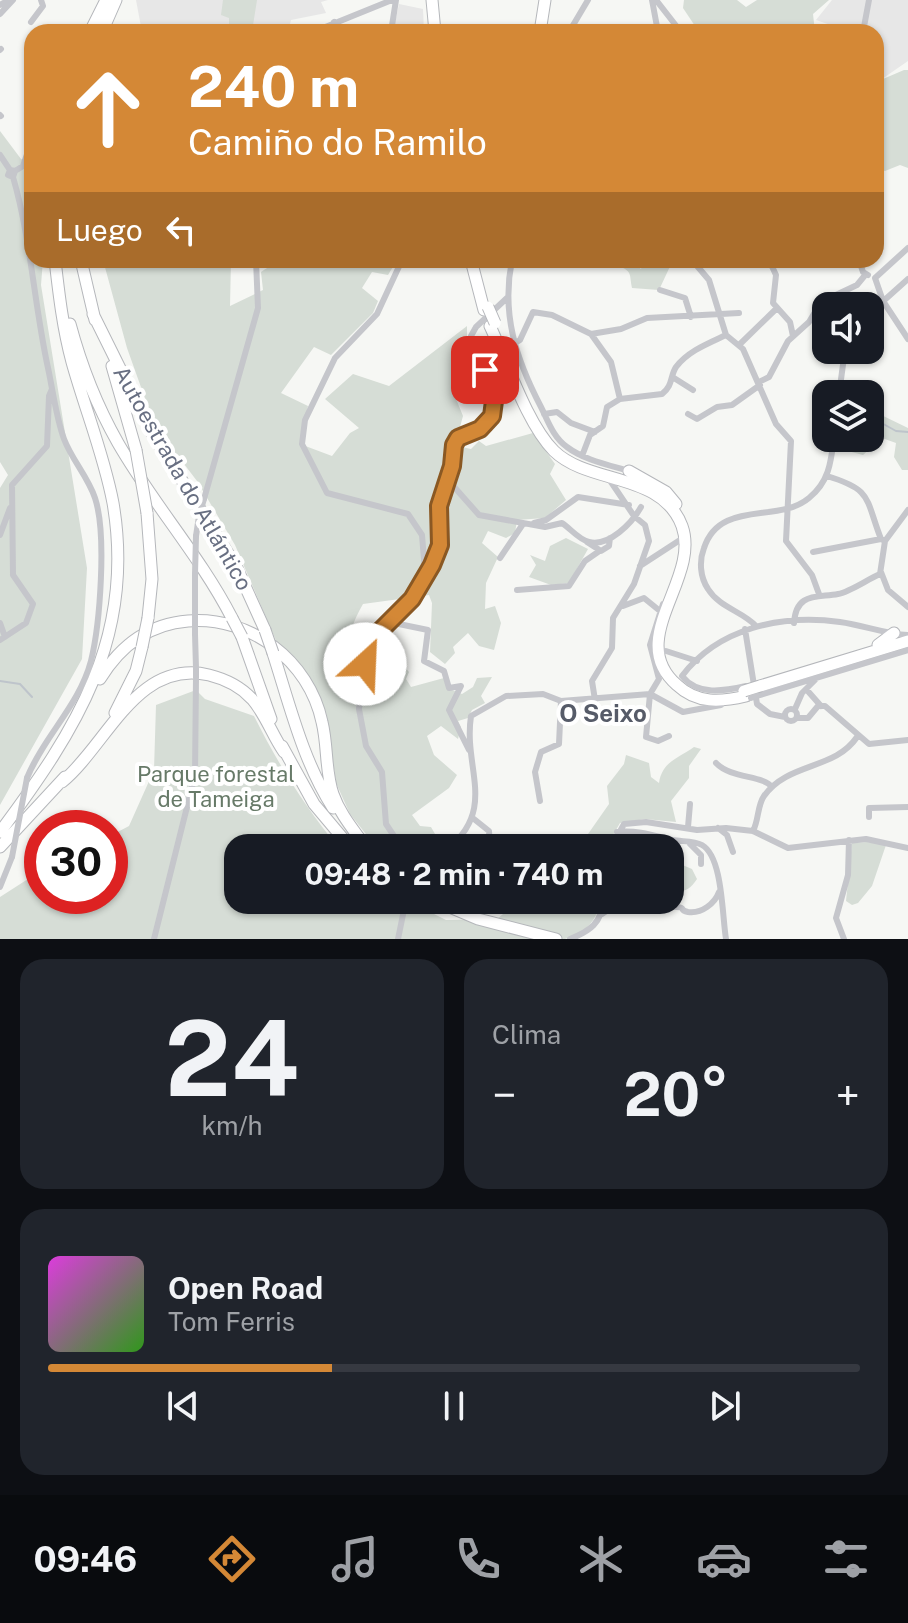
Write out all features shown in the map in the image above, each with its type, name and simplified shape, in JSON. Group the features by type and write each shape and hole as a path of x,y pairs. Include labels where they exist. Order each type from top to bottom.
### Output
{"highway":[{"path":"94,24 106,0"},
{"path":"106,24 116,0"},
{"path":"430,0 432,24"},
{"path":"541,24 545,0"},
{"path":"0,832 50,764 76,722 104,653 113,612 117,557 113,503 67,343 59,268"},
{"name":"Autoestrada do Atlántico","path":"60,268 71,326 104,417 232,618 242,637 284,752"},
{"name":"Autoestrada do Atlántico","path":"62,782 111,720 136,671 148,618 152,579 147,513 136,450 121,392 93,314 83,268"},
{"path":"477,268 500,310 543,427 562,451 584,463 654,487 679,508"},
{"path":"500,310 516,385 534,408 548,444 563,458 658,496 679,519 686,542 686,557 659,628 658,651 662,674 682,695 714,705"},
{"name":"Autoestrada do Atlántico","path":"93,314 152,433 236,566 265,630 317,783 353,834"},
{"path":"534,408 536,432"},
{"path":"629,471 666,492 687,522 692,549 687,575 663,633 665,662 676,679 699,694 718,696 753,690 908,643"},
{"name":"Autoestrada do Atlántico","path":"76,722 106,669 138,637 164,625 191,621 243,629 274,647 305,681 323,723 329,782 335,799 358,834"},
{"path":"849,658 886,641 889,634"},
{"path":"662,674 698,698 723,701 797,674 908,643"},
{"name":"Autoestrada do Atlántico","path":"62,782 146,687 182,674 212,676 230,682 250,697 314,804 339,834"},
{"path":"0,847 62,782"},
{"path":"451,914 475,925 528,939"},
{"path":"466,914 556,939"}],"street":[{"path":"0,5 11,0"},
{"path":"0,14 11,0"},
{"path":"31,22 43,6 41,0"},
{"path":"574,24 588,0"},
{"path":"654,0 657,24"},
{"path":"654,0 674,24"},
{"path":"864,24 869,0"},
{"path":"330,24 395,1 392,24"},
{"path":"0,155 12,173 24,215"},
{"path":"12,173 24,163"},
{"path":"875,278 908,248"},
{"path":"0,887 12,857 27,778 80,691 91,662 98,619 97,506 63,435 36,312 31,268"},
{"path":"154,939 195,775 195,574 199,516 258,308 256,268"},
{"path":"393,834 386,824 382,772 366,746 360,717 365,664 377,634 412,599 425,572 427,558 422,535 408,514 327,493 302,444 305,420 331,365 377,314 397,268"},
{"path":"512,268 500,310 534,408 558,439 582,456 629,471"},
{"path":"513,268 514,345"},
{"path":"699,268 709,280 726,335 739,345 776,424 791,441 786,541 812,575 819,594"},
{"path":"773,268 776,275 773,303 790,322 793,336"},
{"path":"863,268 866,274 875,278 880,292"},
{"path":"688,414 697,419 717,407 732,405 769,377 793,336 809,322 821,302 857,285 866,274"},
{"path":"884,300 908,279"},
{"path":"660,290 685,298 691,317"},
{"path":"884,303 908,339"},
{"path":"739,345 776,309"},
{"path":"500,310 513,334"},
{"path":"500,310 476,327 471,336 475,345 502,363 516,385"},
{"path":"514,345 520,340 533,312 552,315 591,334 611,362 620,399"},
{"path":"591,334 621,329 647,318 739,313"},
{"path":"894,318 908,319"},
{"path":"582,456 587,440 603,426 607,407 620,399 662,394 674,378 673,370 692,352 726,335"},
{"path":"425,572 432,565 440,545 439,506 456,440 480,429 494,412 496,386 485,367 494,359"},
{"path":"674,378 693,390"},
{"path":"0,535 11,506 16,477 47,446 52,389"},
{"path":"534,408 557,412 571,423 595,432"},
{"path":"536,432 560,462 645,494 662,506 675,525 680,540 677,569 652,635 662,674 650,694 646,737 658,741 669,736"},
{"path":"756,626 719,603 708,589 703,578 702,554 713,533 732,518 789,508 810,498 827,476 831,452"},
{"path":"827,476 858,486 872,507 883,540 881,572 888,590 908,607"},
{"path":"448,480 475,513 545,527 562,523 598,552"},
{"path":"595,700 592,681 612,648 612,621 623,606 649,541 645,525 634,516 611,482"},
{"path":"500,558 525,524 546,520 578,497 629,505"},
{"path":"0,623 3,638 26,623 33,604 13,575 11,506"},
{"path":"586,541 600,543 610,538 641,507"},
{"path":"813,552 883,540 908,510"},
{"path":"517,590 569,586 583,563 609,546 610,538"},
{"path":"640,566 680,540"},
{"path":"794,623 799,607 819,594 837,594 881,572"},
{"path":"623,606 644,598 660,611"},
{"path":"825,621 889,634 908,643 785,688 711,691 694,686 682,676 728,636 756,626 825,621"},
{"path":"389,622 428,630 424,661 444,671 449,688 461,686 449,710 476,771 474,819 465,834"},
{"path":"745,629 757,704 770,714 790,721 808,718 821,706"},
{"path":"666,651 697,661"},
{"path":"785,717 806,689 822,676"},
{"path":"785,688 794,697 793,709 797,718"},
{"path":"806,689 857,737 879,746 899,738 908,729"},
{"path":"469,750 471,716 501,697 543,694 561,701 650,694 683,712 714,705 753,690"},
{"path":"623,695 623,707"},
{"path":"540,801 535,772 541,752 559,744 561,701"},
{"path":"753,831 762,800 772,787 793,771 841,755 857,737"},
{"path":"899,738 908,740"},
{"path":"716,763 725,772 767,781 772,787"},
{"path":"688,827 690,804"},
{"path":"869,817 869,808 908,807"},
{"path":"474,819 489,834"},
{"path":"617,832 624,824 632,822 753,831 788,848 849,840 880,840 908,848"},
{"path":"718,828 727,835 733,852"},
{"path":"617,832 632,831 700,844 711,854 726,939"},
{"path":"844,939 836,918 848,875 849,840"},
{"path":"687,842 701,855 701,864"},
{"path":"684,910 691,912 710,905 719,892"},
{"path":"398,939 403,914"},
{"path":"570,939 594,927 602,914"}],"shaded area":[{"path":"136,0 328,0 321,2 326,13 291,20 290,24 140,24"},
{"path":"832,0 908,0 908,61 884,78 884,24 828,24 816,20"},
{"path":"399,4 423,9 424,24 395,24"}],"green space":[{"path":"223,0 257,0 253,24 229,24 229,18 221,15"},
{"path":"684,0 737,0 746,7 757,0 829,0 813,14 814,24 694,24 683,8"},
{"path":"908,70 908,168 900,165 884,171 884,79"},
{"path":"0,131 24,160 24,268 42,268 41,285 87,568 82,659 0,805 0,488 8,475 0,462"},
{"name":"Parque forestal de Tameiga","path":"105,268 231,268 230,306 263,290 261,272 268,268 392,268 388,275 372,272 362,288 378,301 373,313 331,355 314,347 281,393 308,406 300,444 332,456 350,433 359,428 325,399 353,374 389,386 467,326 467,341 459,349 471,363 481,367 483,377 452,389 463,416 460,427 466,433 460,436 457,446 471,449 479,441 486,446 533,433 555,464 550,474 566,500 545,518 517,520 515,533 506,538 488,531 482,543 498,557 486,583 485,609 495,606 501,623 494,650 479,646 468,633 453,647 455,653 445,664 430,652 432,603 429,595 363,604 352,628 350,669 362,666 382,641 409,672 406,679 411,687 444,678 447,688 462,694 473,687 477,678 492,677 481,696 485,703 472,710 468,718 458,721 461,727 458,739 441,726 427,736 434,755 457,775 449,788 412,815 420,826 431,827 435,834 366,834 350,814 336,783 326,712 305,676 277,643 235,545 197,481 181,460 162,446 127,348"},
{"path":"623,268 669,268 659,290 632,288 630,274"},
{"path":"884,416 908,428 908,470 902,470 894,457 896,443 884,439"},
{"path":"566,538 588,549 569,583 551,585 529,577 536,565 530,555 545,561 550,546"},
{"name":"Parque forestal de Tameiga","path":"196,690 205,699 254,716 293,785 328,834 224,834 224,914 434,914 446,920 497,919 503,914 596,914 587,928 565,939 0,939 0,897 24,882 24,914 128,914 128,827 154,770 156,705"},
{"path":"694,747 701,749 689,766 689,778 671,801 676,822 645,819 620,823 614,834 588,834 609,804 607,786 624,764 626,755 649,763 651,777 659,783 663,770"},
{"path":"852,843 886,845 872,886 858,903 852,905 846,901"},
{"path":"684,866 692,869 697,879 684,890"}],"waterway":[{"path":"884,424 896,431 908,432"},
{"path":"0,681 20,684 32,697"}],"district":[{"name":"O Seixo","path":"603,714"}],"route":[{"path":"365,664 377,634 412,599 437,556 440,545 439,506 452,466 454,445 458,438 480,429 494,412 496,386 485,370"}]}
